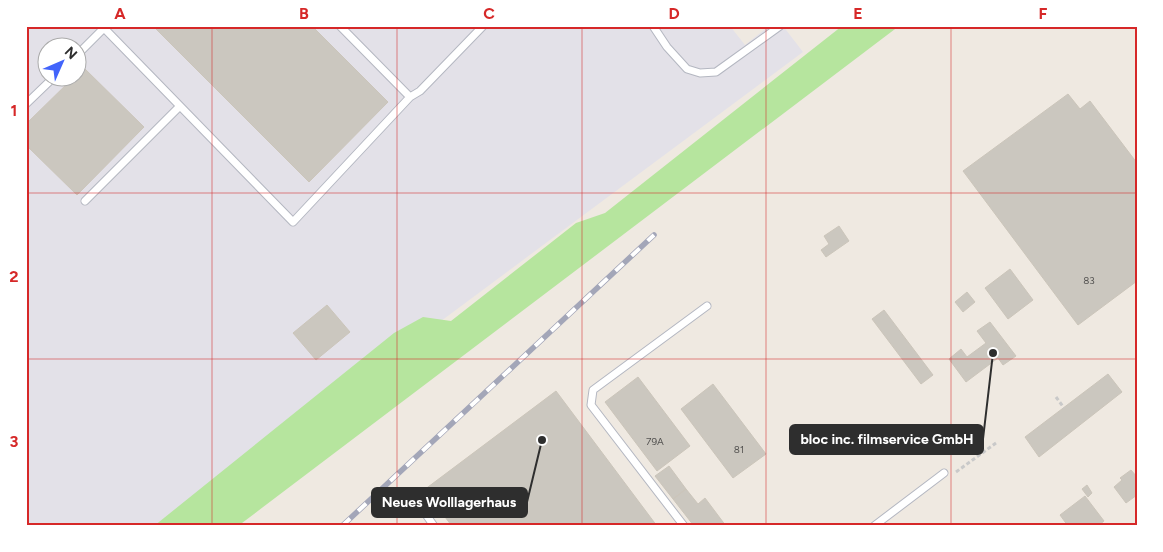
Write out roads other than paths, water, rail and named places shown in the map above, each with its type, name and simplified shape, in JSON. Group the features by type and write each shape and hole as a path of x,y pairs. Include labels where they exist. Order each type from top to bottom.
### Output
{"lane":[{"path":"340,26 410,97"},
{"path":"88,43 103,27 293,222 410,97 420,91 483,26"},
{"path":"653,26 667,47 687,69 700,73 716,72 780,26"},
{"path":"26,104 43,88"},
{"path":"85,201 180,106"},
{"path":"684,526 591,405 593,390 707,306"},
{"path":"874,526 944,473"},
{"path":"422,509 434,526"}],"railway":[{"path":"342,526 654,235"}],"place":[{"name":"bloc inc. filmservice GmbH","path":"993,353"},
{"name":"Neues Wolllagerhaus","path":"542,440"}]}
